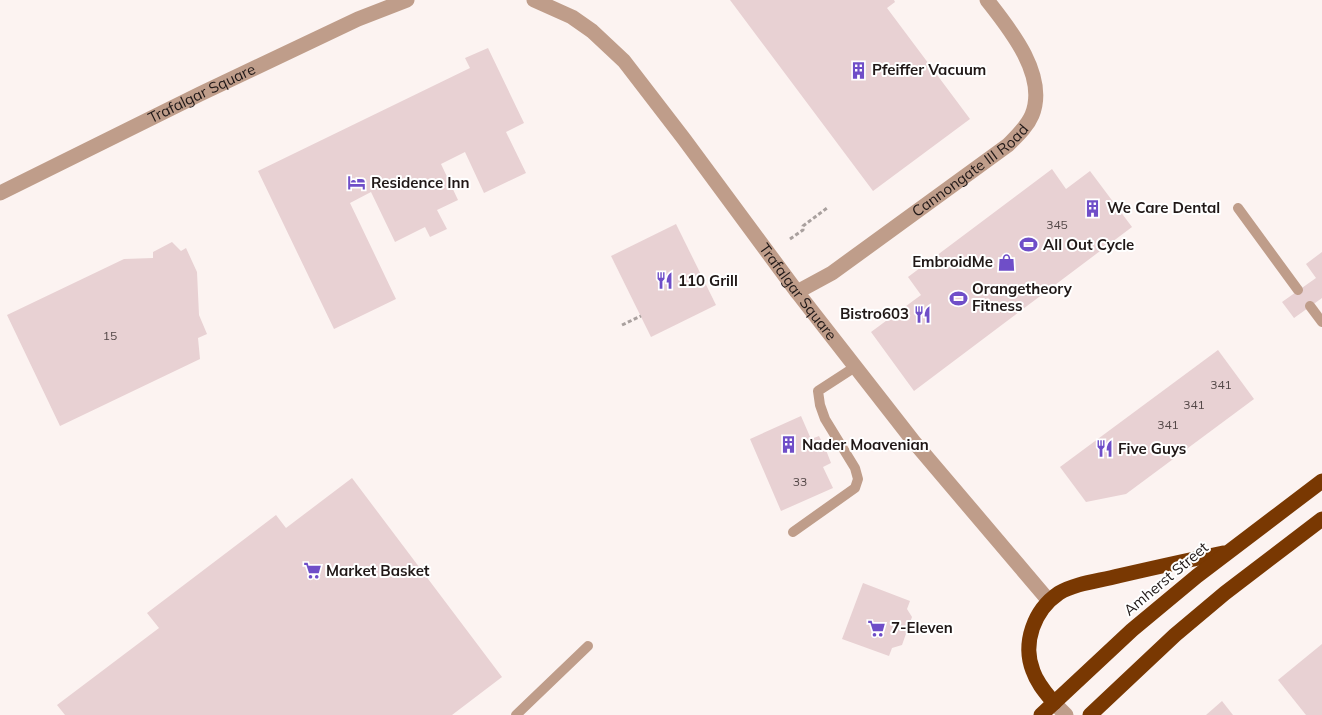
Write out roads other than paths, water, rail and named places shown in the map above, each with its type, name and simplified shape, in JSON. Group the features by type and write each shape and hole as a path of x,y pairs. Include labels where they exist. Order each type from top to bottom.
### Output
{"highway":[{"name":"Amherst Street","path":"1041,715 1132,630 1228,552 1322,481"},
{"path":"1090,715 1175,635 1322,519"},
{"path":"1054,703 1033,672 1029,650 1032,628 1039,614 1049,601 1059,593 1082,584 1228,552"}],"street":[{"name":"Trafalgar Square","path":"0,193 200,94 358,20 407,0"},
{"name":"Trafalgar Square","path":"534,0 579,21 624,62 684,139 797,292 914,442 1049,601"},
{"name":"Cannongate III Road","path":"797,292 832,273 1008,145 1022,131 1032,115 1037,96 1029,64 1018,42 987,0"},
{"path":"1054,703 1066,715"}],"lane":[{"path":"1238,208 1298,290"},
{"path":"1310,306 1322,322"},
{"path":"794,532 855,488 858,479 855,468 825,419 818,391 855,367"},
{"path":"516,715 588,646"}],"place":[{"name":"Pfeiffer Vacuum","path":"858,70"},
{"name":"Residence Inn","path":"357,183"},
{"name":"We Care Dental","path":"1093,208"},
{"name":"All Out Cycle","path":"1029,245"},
{"name":"EmbroidMe","path":"1007,262"},
{"name":"110 Grill","path":"664,281"},
{"name":"Orangetheory Fitness","path":"958,298"},
{"name":"Bistro603","path":"923,314"},
{"name":"Nader Moavenian","path":"788,445"},
{"name":"Five Guys","path":"1104,449"},
{"name":"Market Basket","path":"312,571"},
{"name":"7-Eleven","path":"877,628"}]}
